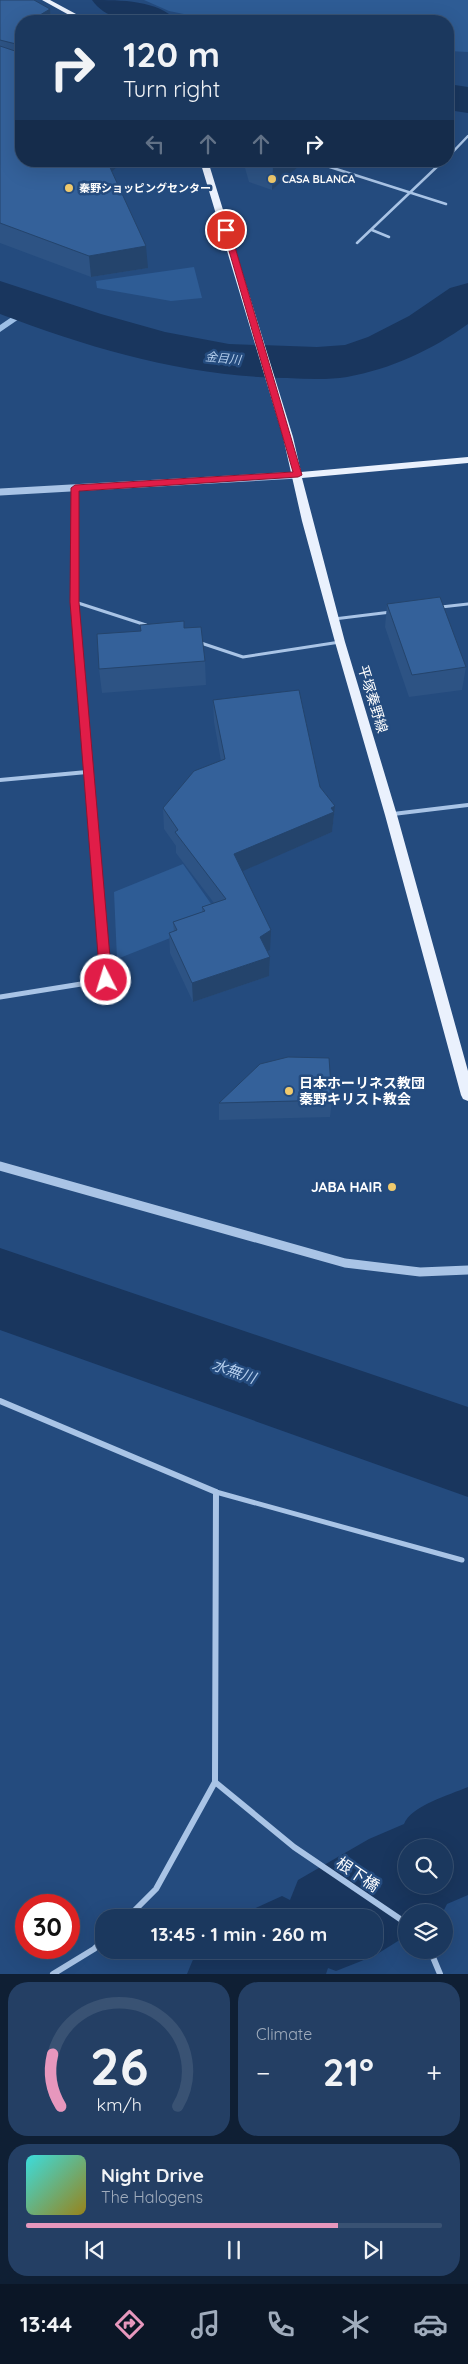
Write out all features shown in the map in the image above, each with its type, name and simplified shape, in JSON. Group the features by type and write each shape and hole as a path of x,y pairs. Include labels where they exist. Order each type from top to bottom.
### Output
{"main road":[{"path":"44,0 74,15"},
{"name":"平塚秦野線","path":"206,167 286,428 340,642 391,815 468,1095"},
{"path":"298,475 468,460"}],"street":[{"path":"0,492 298,475"},
{"path":"0,998 106,980 87,772 75,602 75,488"},
{"path":"0,1166 344,1263 420,1272 468,1270"},
{"path":"0,1401 216,1492 215,1782 156,1889 136,1909"},
{"name":"根下橋","path":"215,1782 294,1847 398,1918"},
{"path":"53,1974 95,1948"},
{"path":"434,1959 440,1974"}],"lane":[{"path":"454,151 468,136"},
{"path":"330,167 446,204"},
{"path":"358,243 437,167"},
{"path":"372,230 389,237"},
{"path":"75,602 151,627"},
{"path":"440,607 468,604"},
{"path":"334,619 393,612"},
{"path":"189,639 243,657 340,642"},
{"path":"0,780 87,772"},
{"path":"391,815 468,805"},
{"path":"216,1492 462,1560"}],"shaded area":[{"path":"144,0 468,0 468,52 454,51 454,15 189,15 169,11"},
{"path":"194,267 202,298 171,301 97,288 96,281"},
{"path":"183,864 221,918 117,959 114,892"}],"building":[{"path":"0,0 34,0 50,9 40,15 15,15 15,44 0,40"},
{"name":"秦野ショッピングセンター","path":"0,46 15,51 15,167 110,167 146,246 89,256 0,223"},
{"path":"440,597 466,667 412,675 387,604"},
{"path":"184,621 184,628 201,627 205,661 99,669 97,634 141,631 140,625"},
{"path":"299,690 320,787 335,806 331,808 334,812 234,854 271,930 260,937 270,957 192,983 169,933 177,930 173,922 205,911 202,907 226,899 175,832 178,830 163,808 194,771 225,759 213,700"},
{"path":"288,1057 329,1058 332,1100 219,1103 260,1064"}],"waterway":[{"path":"113,0 144,15"},
{"path":"454,98 468,100"},
{"name":"金目川","path":"0,296 110,334 193,354 229,360 317,363 355,359 387,348 415,335 468,299"},
{"path":"0,329 31,308"},
{"name":"水無川","path":"0,1289 468,1452"},
{"path":"453,1848 468,1839"},
{"path":"351,1909 398,1881"},
{"path":"241,1974 267,1959"}],"place":[{"name":"CASA BLANCA","path":"272,179"},
{"name":"秦野ショッピングセンター","path":"69,188"},
{"name":"日本ホーリネス教団 秦野キリスト教会","path":"289,1091"},
{"name":"JABA HAIR","path":"392,1187"}],"route":[{"path":"106,980 87,772 75,602 75,488 298,475 252,313 226,230"}]}
